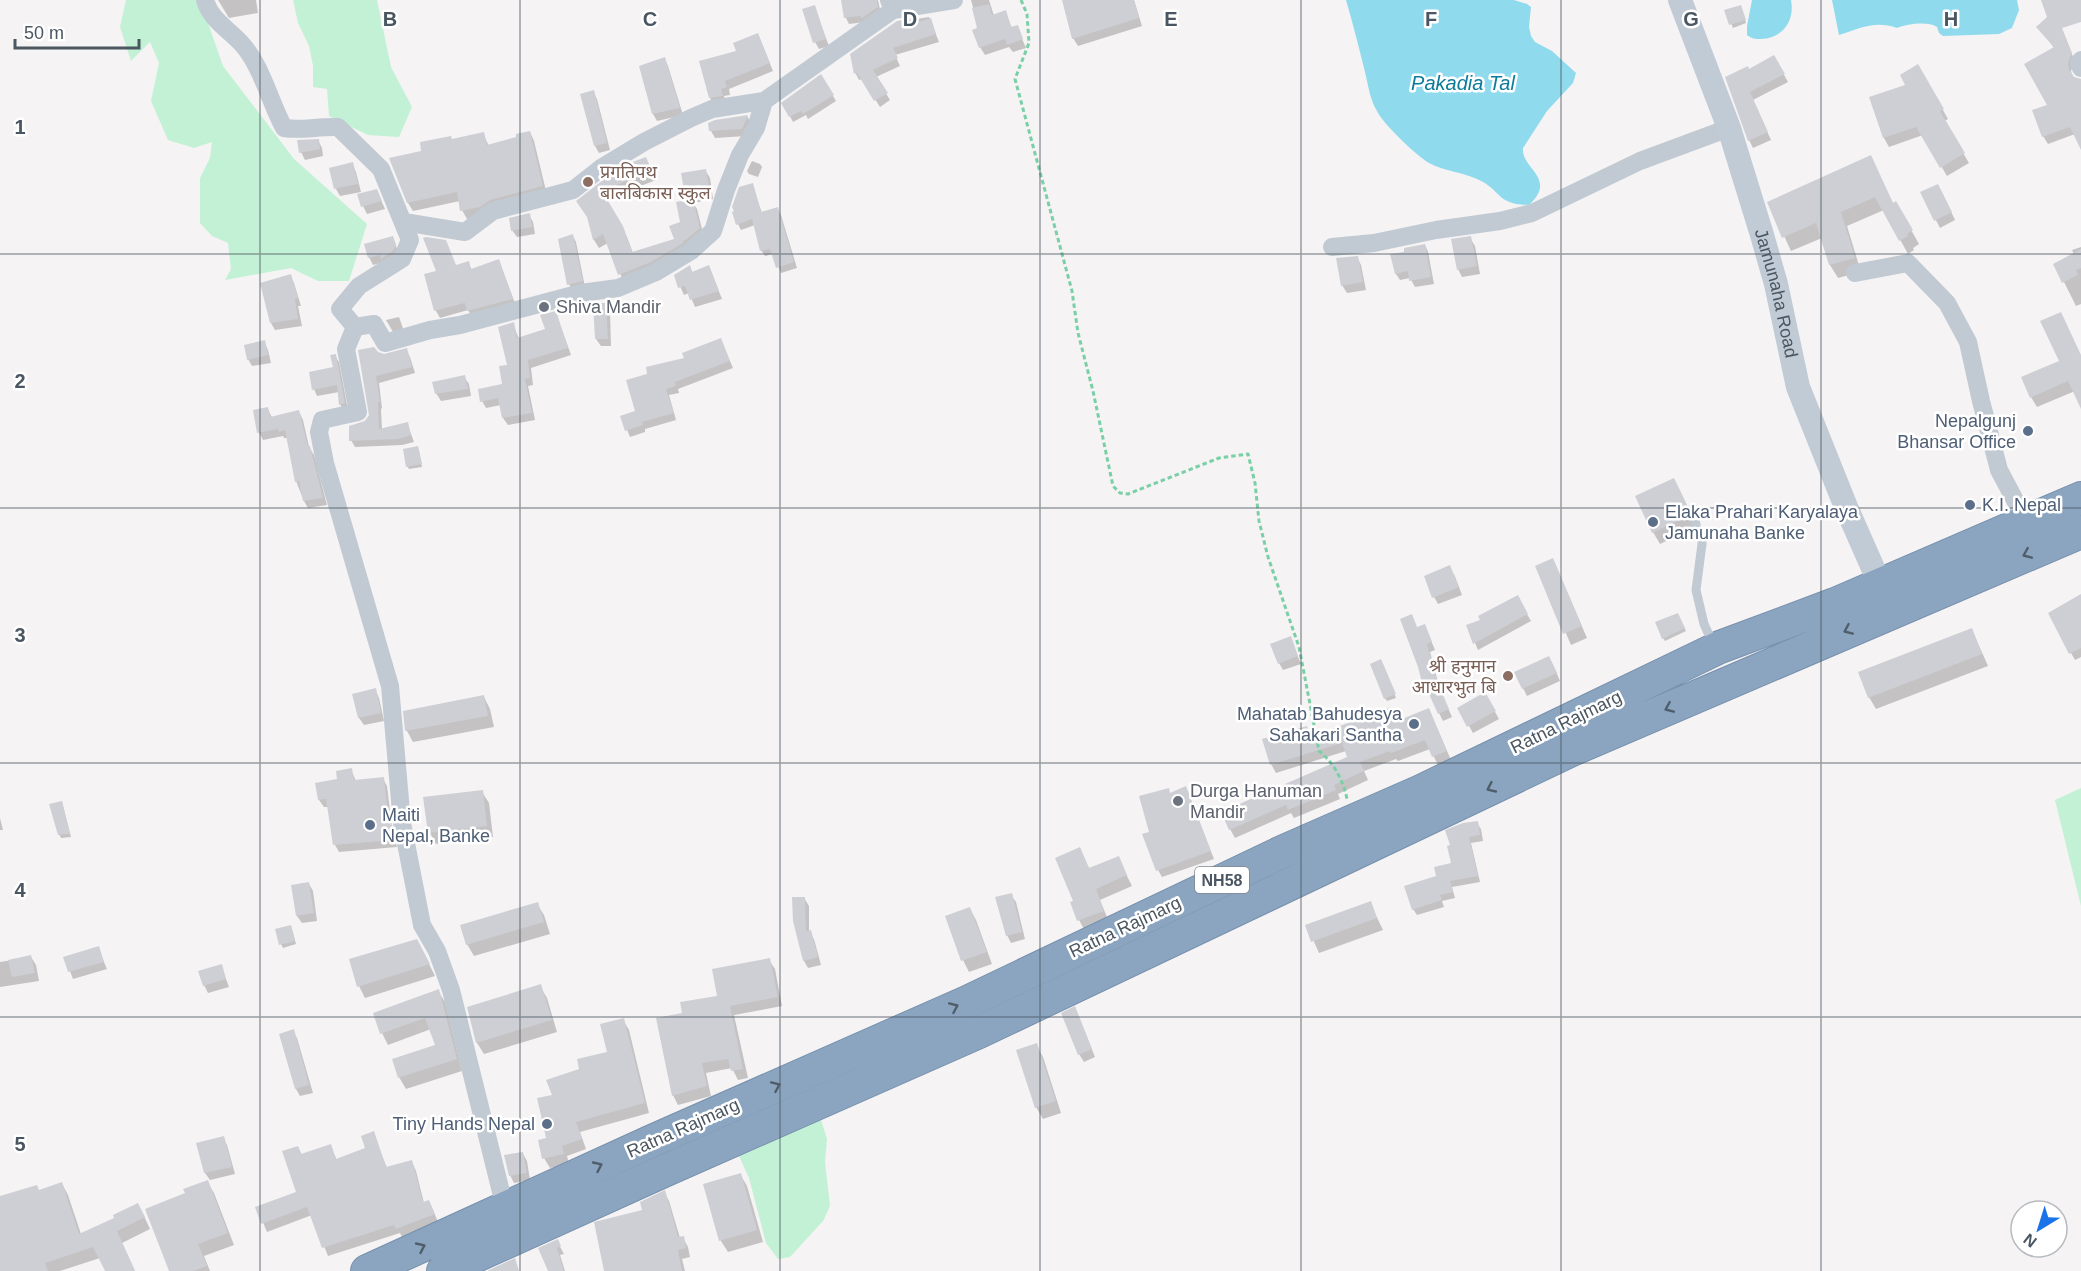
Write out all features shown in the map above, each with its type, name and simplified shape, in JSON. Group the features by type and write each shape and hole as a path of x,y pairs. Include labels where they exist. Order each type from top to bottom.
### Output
{"highway":[{"name":"Ratna Rajmarg","path":"368,1271 965,1003 1284,851 1526,742 1720,647 1835,604 2081,498"},
{"name":"Ratna Rajmarg","path":"443,1271 979,1032 1574,749 2081,531"}],"street":[{"path":"205,0 208,12 243,45 259,70 284,128 297,130 319,126 338,127 381,169 410,240 402,259 359,286 340,309 355,327"},
{"path":"404,222 465,232 493,211 573,190 610,162 691,118 712,109 764,101 891,5 954,0"},
{"name":"Jamunaha Road","path":"1680,0 1729,128 1776,284 1798,387 1880,584"},
{"path":"2081,60 2079,64 2081,68"},
{"path":"355,327 374,324 385,343 581,293 618,288 656,272 691,251 713,231 726,190 740,156 756,128 764,101"},
{"path":"1332,247 1374,243 1408,234 1500,221 1532,213 1640,161 1729,128"},
{"path":"1855,273 1908,263 1947,303 1968,342 1999,470 2026,521"},
{"path":"355,327 346,349 358,412 322,420 319,432 325,463 390,686 402,823 423,925 437,951 451,990 505,1208"}],"lane":[{"path":"1693,508 1697,530 1702,537 1696,590 1704,624 1710,638 1720,647"}],"path":[{"path":"1021,0 1027,14 1029,43 1015,79 1072,291 1078,333 1113,486 1120,493 1128,494 1219,458 1248,454 1255,483 1259,521 1274,575 1299,647 1320,751 1338,772 1352,822"}],"green space":[{"path":"126,0 200,0 223,66 294,159 367,224 349,281 318,281 291,268 225,280 231,269 228,243 212,236 200,223 200,178 210,158 212,142 194,148 168,140 151,101 159,63 150,42 131,61 120,27"},
{"path":"293,0 377,0 391,67 412,107 399,137 368,135 329,116 327,89 313,87 313,66 309,46 298,23"},
{"path":"2081,788 2081,906 2055,800"},
{"path":"821,1120 827,1139 825,1162 830,1206 823,1221 790,1257 778,1259 766,1243 749,1178 738,1154"}],"water":[{"name":"Pakadia Tal","path":"1346,0 1514,0 1531,7 1529,27 1535,42 1552,51 1576,73 1573,83 1547,111 1523,148 1527,162 1539,181 1540,188 1537,196 1529,205 1510,202 1477,179 1429,163 1386,124 1380,117 1371,97"},
{"path":"1752,0 1791,0 1791,15 1786,27 1769,38 1755,39 1747,35"},
{"path":"1832,0 2017,0 2019,10 2012,28 1999,34 1943,36 1933,25 1912,24 1897,28 1875,25 1839,35"}],"building":[{"path":"841,0 877,0 878,7 862,18 860,16 844,18"},
{"path":"1062,0 1134,0 1139,18 1072,39"},
{"path":"2041,0 2081,0 2081,22 2062,28 2072,53 2068,63 2069,69 2074,77 2081,79 2081,150 2070,127 2042,137 2032,110 2047,105 2024,64 2054,47 2036,27 2047,17"},
{"path":"989,4 992,15 1006,10 1011,27 1018,25 1023,39 1007,45 1005,39 979,48 972,30 977,28 972,8"},
{"path":"815,5 826,39 813,43 802,9"},
{"path":"1741,5 1746,20 1729,25 1724,10"},
{"path":"916,18 918,22 931,18 936,34 893,48 898,58 873,70 888,93 874,101 857,73 854,74 850,54 897,21"},
{"path":"758,33 770,63 725,81 727,87 721,89 723,96 709,98 699,61 736,51 733,43"},
{"path":"1774,55 1785,74 1750,92 1768,132 1748,141 1725,77 1748,66 1749,69"},
{"path":"665,57 680,108 652,114 639,66"},
{"path":"1918,64 1944,109 1940,111 1965,153 1940,168 1916,127 1883,138 1869,97 1905,85 1900,75"},
{"path":"821,74 834,95 803,114 801,111 789,117 781,103"},
{"path":"594,90 607,143 594,146 580,94"},
{"path":"748,115 742,129 709,131 708,123 715,120"},
{"path":"530,131 543,186 490,200 480,207 460,211 457,192 407,203 389,158 421,151 420,142 451,136 452,139 484,132 487,145"},
{"path":"319,139 320,149 299,153 297,140"},
{"path":"1871,155 1893,203 1896,201 1913,230 1907,234 1908,236 1899,241 1875,197 1841,212 1855,258 1829,265 1816,223 1782,238 1767,202"},
{"path":"646,157 652,171 602,191 623,226 632,252 674,239 669,226 680,222 676,202 693,199 700,228 683,243 651,262 618,275 603,234 593,240 587,217 576,201 607,177 630,163"},
{"path":"353,162 358,184 334,189 329,168"},
{"path":"706,169 710,192 685,196 681,173"},
{"path":"753,183 761,212 778,207 794,262 776,268 770,249 760,251 752,219 736,225 732,207 739,187"},
{"path":"1938,184 1952,212 1934,221 1920,192"},
{"path":"377,189 382,201 361,207 357,194"},
{"path":"530,213 532,227 511,231 509,218"},
{"path":"573,234 583,281 567,285 558,239"},
{"path":"393,236 396,245 393,251 381,259 380,255 368,258 364,244"},
{"path":"1471,236 1477,266 1457,270 1451,239"},
{"path":"423,238 446,240 456,265 469,261 471,269 499,259 513,299 467,311 465,303 434,311 424,274 436,271"},
{"path":"1425,244 1431,277 1409,281 1408,271 1395,274 1390,254 1404,252 1404,248"},
{"path":"2081,249 2081,268 2076,270 2078,275 2062,283 2053,264"},
{"path":"1358,256 1363,282 1341,286 1336,258"},
{"path":"690,265 692,272 709,265 719,291 690,300 685,286 678,288 674,275"},
{"path":"291,274 298,298 295,299 298,319 270,323 260,283"},
{"path":"593,303 606,303 608,339 595,339"},
{"path":"556,311 568,348 528,360 530,378 525,379 532,413 502,418 498,398 480,402 478,389 502,384 499,366 507,365 498,327 514,322 517,338 545,329 540,315"},
{"path":"2061,312 2081,355 2081,409 2068,381 2030,398 2021,377 2059,361 2040,321"},
{"path":"721,338 730,361 675,382 676,386 666,389 674,413 642,422 643,425 625,431 620,416 635,411 626,380 647,374 646,367 684,358 682,353"},
{"path":"265,340 268,355 247,360 244,345"},
{"path":"374,347 378,352 384,354 407,348 412,367 376,376 380,402 378,402 379,429 408,422 411,435 398,439 349,441 349,426 365,421 369,415 358,350"},
{"path":"336,354 345,403 339,405 337,385 312,390 309,372 333,367 330,355"},
{"path":"465,375 468,389 435,394 432,382"},
{"path":"268,407 270,417 299,410 323,498 303,501 299,481 295,482 285,430 257,433 253,410"},
{"path":"418,446 422,464 406,467 403,449"},
{"path":"1674,478 1687,505 1688,516 1652,533 1635,496"},
{"path":"1553,558 1582,626 1563,634 1535,566"},
{"path":"1450,565 1459,587 1432,598 1424,576"},
{"path":"2081,594 2081,648 2069,654 2048,613"},
{"path":"1518,595 1528,614 1473,644 1466,625 1480,620 1478,616"},
{"path":"1678,613 1685,628 1662,639 1655,622"},
{"path":"1412,614 1417,627 1425,624 1432,642 1427,644 1437,681 1449,709 1438,714 1422,683 1400,619"},
{"path":"1972,628 1982,654 1868,698 1858,672"},
{"path":"1291,636 1298,656 1278,664 1270,644"},
{"path":"1549,656 1557,673 1522,689 1514,672"},
{"path":"1381,659 1396,694 1384,699 1370,664"},
{"path":"376,688 381,713 358,718 352,694"},
{"path":"1485,692 1496,711 1467,727 1457,708"},
{"path":"484,695 488,716 405,731 403,711"},
{"path":"1391,707 1397,721 1429,708 1447,751 1432,757 1425,740 1391,753 1390,751 1360,762 1364,771 1334,785 1336,790 1288,810 1286,805 1229,830 1221,812 1347,757 1342,743 1270,765 1262,739 1307,726 1310,737"},
{"path":"352,768 354,780 384,777 389,824 391,824 394,840 333,845 326,799 318,800 315,783 337,779 336,771"},
{"path":"1186,786 1211,851 1156,871 1142,834 1149,832 1139,796 1169,788 1170,793"},
{"path":"483,790 487,826 428,833 423,797"},
{"path":"62,801 70,834 58,835 49,804"},
{"path":"1478,821 1480,835 1469,837 1478,876 1450,881 1453,892 1440,895 1442,900 1412,910 1404,886 1436,876 1434,867 1451,863 1447,846 1450,845 1445,830 1463,823"},
{"path":"1080,847 1089,868 1119,856 1127,875 1096,889 1104,911 1077,921 1070,902 1073,901 1055,858"},
{"path":"309,882 314,913 296,916 291,885"},
{"path":"1012,893 1022,932 1006,936 995,897"},
{"path":"792,897 805,897 806,931 811,930 818,957 803,961 793,921"},
{"path":"1371,901 1377,918 1311,942 1305,925"},
{"path":"538,902 544,922 466,945 460,925"},
{"path":"970,907 987,952 961,961 945,916"},
{"path":"291,925 295,941 279,945 275,929"},
{"path":"417,939 430,964 357,987 349,959"},
{"path":"99,946 104,962 68,972 63,957"},
{"path":"31,955 35,973 12,977 8,960"},
{"path":"770,958 778,997 730,1006 743,1069 731,1071 728,1059 702,1063 707,1086 672,1096 656,1018 682,1013 680,1002 717,996 712,969"},
{"path":"222,964 226,979 203,986 198,971"},
{"path":"541,984 552,1020 476,1043 467,1007"},
{"path":"439,989 457,1059 398,1078 392,1059 435,1045 425,1018 380,1034 373,1013"},
{"path":"1075,1006 1092,1049 1078,1055 1061,1013"},
{"path":"624,1018 645,1103 576,1122 582,1139 562,1146 564,1154 542,1159 538,1140 546,1138 537,1098 552,1095 546,1080 579,1069 577,1059 607,1052 600,1024"},
{"path":"294,1029 309,1085 295,1089 279,1034"},
{"path":"1037,1043 1056,1101 1035,1108 1016,1050"},
{"path":"374,1131 386,1167 412,1160 423,1202 429,1200 435,1214 396,1229 394,1225 322,1248 307,1207 261,1224 255,1207 296,1192 282,1151 298,1146 301,1154 331,1144 336,1159 365,1148 361,1136"},
{"path":"224,1136 232,1167 204,1173 196,1143"},
{"path":"523,1152 527,1173 509,1176 504,1155"},
{"path":"741,1173 757,1230 719,1241 703,1184"},
{"path":"208,1180 228,1233 198,1244 207,1266 193,1271 169,1271 145,1209 185,1193 183,1189"},
{"path":"62,1182 79,1234 114,1218 113,1215 138,1203 145,1217 117,1231 135,1271 105,1271 93,1247 45,1263 48,1271 0,1271 0,1196 37,1185 39,1190"},
{"path":"665,1190 678,1237 684,1236 686,1248 678,1250 682,1271 604,1271 594,1222 642,1210 640,1202"},
{"path":"558,1239 561,1246 557,1248 564,1271 548,1271 538,1248"},
{"path":"515,1258 519,1271 487,1271"}],"place":[{"name":"प्रगतिपथ बालबिकास स्कुल","path":"588,182"},
{"name":"Shiva Mandir","path":"544,307"},
{"name":"Nepalgunj Bhansar Office","path":"2028,431"},
{"name":"K.I. Nepal","path":"1970,505"},
{"name":"Elaka Prahari Karyalaya Jamunaha Banke","path":"1653,522"},
{"name":"श्री हनुमान आधारभुत बि","path":"1508,676"},
{"name":"Mahatab Bahudesya Sahakari Santha","path":"1414,724"},
{"name":"Durga Hanuman Mandir","path":"1178,801"},
{"name":"Maiti Nepal, Banke","path":"370,825"},
{"name":"Tiny Hands Nepal","path":"547,1124"}]}
